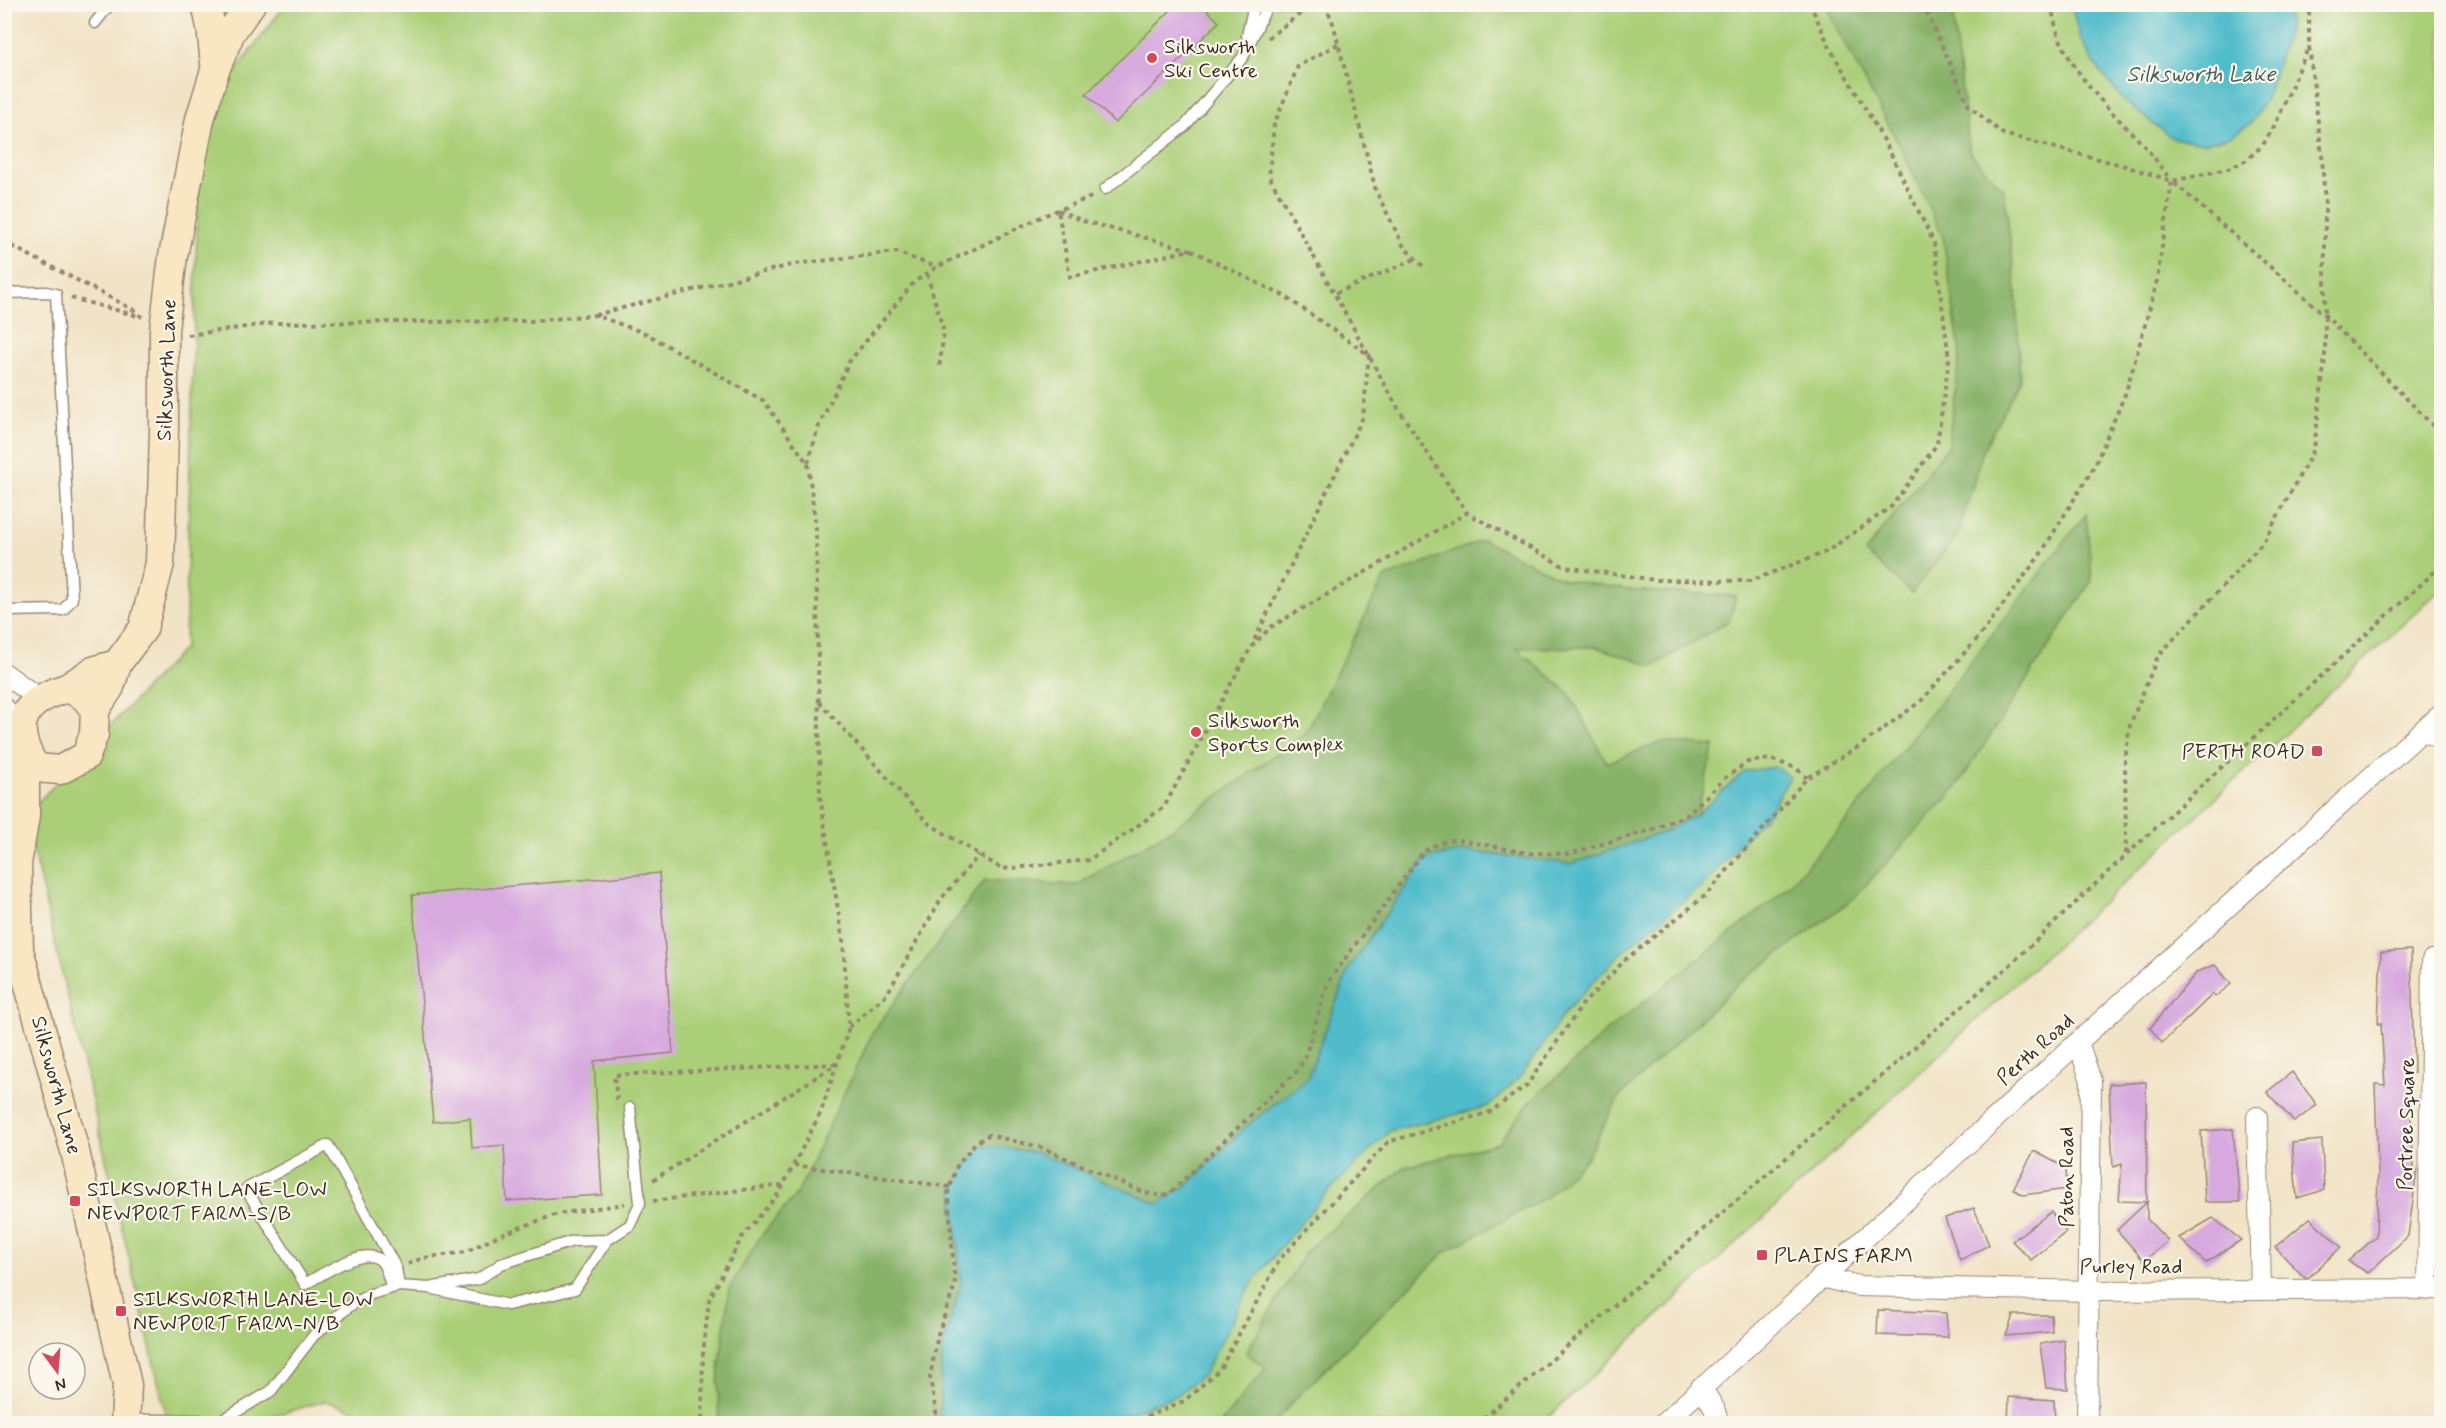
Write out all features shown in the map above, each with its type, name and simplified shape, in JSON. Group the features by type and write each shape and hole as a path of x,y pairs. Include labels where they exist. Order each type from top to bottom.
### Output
{"street":[{"name":"Silksworth Lane","path":"206,4 212,27 215,69"},
{"path":"218,4 227,8 245,4"},
{"name":"Silksworth Lane","path":"25,816 60,770 86,756 94,734 95,711 110,687 117,664 143,629 160,563 164,330 172,256 200,119 215,69 231,32 251,4"},
{"name":"Silksworth Lane","path":"117,664 93,671 67,688 49,693 27,711 22,741 25,816 16,864 20,950 78,1163 127,1385 125,1422"},
{"path":"4,673 41,700"},
{"path":"67,688 84,696 95,711"},
{"path":"4,708 36,768 60,770"},
{"name":"Perth Road","path":"1663,1424 1821,1276 2442,713"},
{"path":"2423,730 2442,739"},
{"name":"Portree Square","path":"2432,960 2435,1289"},
{"name":"Paton Road","path":"2078,1042 2091,1081 2087,1424"},
{"path":"2257,1117 2261,1289"},
{"name":"Purley Road","path":"1821,1276 1858,1286 2090,1291 2435,1289"},
{"path":"1701,1387 1714,1408 1719,1424"}],"lane":[{"path":"95,23 110,4"},
{"path":"1243,57 1254,4"},
{"path":"1105,189 1178,133 1243,57 1268,4"},
{"path":"4,293 46,292 56,294 72,599 63,610 4,611"},
{"path":"216,1424 271,1391 314,1335 351,1305 371,1294 395,1287 429,1288 508,1305 575,1290 607,1240 630,1225 640,1203 630,1108"},
{"path":"328,1145 396,1268 395,1287 382,1261 373,1256 352,1258 305,1284 246,1189 328,1145"},
{"path":"429,1288 479,1279 501,1264 573,1241 607,1240"},
{"path":"125,1422 199,1420 204,1424"}],"path":[{"path":"1243,57 1313,4"},
{"path":"1325,4 1338,44 1376,191 1404,247 1424,267"},
{"path":"1338,44 1298,66 1274,125 1269,176 1399,410 1467,513 1565,567 1655,580 1750,581 1826,552 1892,507 1936,444 1949,359 1934,243 1885,142 1831,50 1810,4"},
{"path":"1923,4 1969,106 2003,134 2125,166 2172,181 2228,169 2245,161 2262,145 2276,123 2309,46"},
{"path":"2052,4 2062,40 2081,78 2148,151 2172,181 2324,314 2442,435"},
{"path":"2126,855 2125,760 2130,725 2158,656 2263,543 2314,449 2325,358 2325,205 2322,156 2309,46 2309,4"},
{"path":"1130,1424 1184,1401 1220,1369 1280,1259 1388,1142 1490,1112 1527,1085 1583,1004 1626,959 1706,895 1807,778 1860,746 1921,701 1978,638 2040,555 2095,465 2126,392 2156,286 2172,181"},
{"path":"702,1424 703,1353 709,1300 742,1237 783,1185 794,1165 821,1112 849,1027 843,941 820,797 816,529 807,464 818,428 849,362 914,282 937,267 1058,210 1090,199 1105,189"},
{"path":"1058,210 1083,221 1191,250 1286,297 1369,355"},
{"path":"1058,210 1070,277 1191,250"},
{"path":"4,242 134,310 143,318 56,294"},
{"path":"186,335 275,323 531,321 595,315 795,264 896,252 937,267"},
{"path":"1336,294 1415,259"},
{"path":"927,274 944,332 939,369"},
{"path":"595,315 647,334 764,401 807,464"},
{"path":"819,702 928,823 1002,869 1089,860 1164,807 1251,646 1363,417 1369,355"},
{"path":"1251,646 1271,627 1467,513"},
{"path":"1477,1424 2008,967 2126,855 2442,565"},
{"path":"938,1424 930,1377 938,1334 955,1285 948,1193 957,1166 975,1143 989,1136 1040,1147 1145,1193 1163,1196 1171,1192 1297,1071 1305,1057 1328,982 1424,851 1447,840 1460,840 1528,853 1568,854 1654,830 1688,814 1726,777 1748,762 1770,759 1796,768 1807,778"},
{"path":"849,1027 887,994 941,899 979,855"},
{"path":"630,1108 618,1107 614,1075 837,1064"},
{"path":"638,1189 837,1064"},
{"path":"794,1165 950,1187"},
{"path":"396,1268 423,1258 466,1252 497,1236 558,1214 783,1185"}],"green space":[{"name":"Silksworth Sports Complex","path":"285,5 2441,5 2441,589 1542,1423 399,1424 325,1401 247,1423 168,1423 25,816 185,647 200,119"},
{"path":"1827,5 1961,5 1953,20 1970,153 2004,190 2016,289 2020,380 1983,450 1959,533 1912,593 1865,552 1948,446 1960,353 1943,237 1901,148 1829,15"},
{"path":"2086,514 2092,580 1956,788 1854,898 1738,984 1619,1097 1586,1159 1547,1197 1445,1252 1294,1400 1275,1423 1221,1423 1266,1368 1246,1353 1306,1251 1405,1167 1498,1143 1530,1102 1607,1031 1783,892 1845,823"},
{"path":"1483,540 1564,580 1638,591 1736,596 1729,621 1653,666 1596,647 1516,648 1569,693 1607,763 1660,742 1714,746 1697,814 1667,831 1571,864 1465,851 1350,966 1307,1079 1245,1127 1190,1183 1158,1205 1038,1153 953,1191 961,1284 942,1350 940,1414 944,1423 719,1424 718,1381 729,1289 760,1237 797,1194 874,1030 985,880 1077,885 1170,830 1306,733 1384,578"}],"water":[{"name":"Silksworth Lake","path":"2071,5 2290,5 2288,29 2267,97 2252,122 2231,136 2205,143 2172,138 2125,102 2093,62 2079,35"},
{"path":"1775,767 1790,777 1770,811 1704,884 1620,954 1566,1011 1521,1076 1489,1106 1390,1131 1320,1200 1252,1283 1204,1374 1176,1396 1101,1423 945,1423 940,1414 942,1350 961,1284 953,1191 966,1166 983,1145 1038,1153 1158,1204 1190,1183 1245,1127 1307,1079 1350,966 1425,859 1465,851 1571,864 1667,831 1697,814 1745,771"}],"building":[{"name":"Silksworth Ski Centre","path":"1177,4 1201,4 1219,22 1115,123 1086,94"},
{"path":"659,873 673,1053 594,1061 602,1195 507,1201 504,1145 472,1148 470,1118 433,1122 412,895"},
{"path":"2411,950 2414,1073 2408,1074 2414,1170 2417,1170 2408,1236 2368,1273 2348,1261 2376,1237 2378,1173 2375,1084 2385,1085 2381,1023 2378,1024 2381,952"},
{"path":"2215,965 2231,984 2215,997 2213,994 2162,1043 2150,1028 2197,972"},
{"path":"2292,1072 2317,1105 2294,1122 2267,1092"},
{"path":"2146,1082 2147,1202 2119,1201 2122,1164 2113,1167 2109,1084"},
{"path":"2233,1129 2240,1202 2205,1202 2201,1131"},
{"path":"2322,1140 2324,1190 2297,1198 2292,1143"},
{"path":"2034,1151 2066,1168 2067,1189 2023,1195 2013,1189"},
{"path":"2147,1202 2147,1219 2168,1241 2144,1261 2117,1230"},
{"path":"1974,1208 1989,1245 1960,1260 1945,1218"},
{"path":"2051,1212 2066,1232 2031,1260 2012,1241"},
{"path":"2213,1218 2241,1240 2206,1263 2179,1238"},
{"path":"2310,1218 2341,1247 2308,1278 2305,1278 2275,1247"},
{"path":"1878,1310 1946,1313 1948,1337 1877,1335"},
{"path":"2013,1315 2051,1315 2052,1332 2006,1336"},
{"path":"2064,1340 2068,1389 2046,1388 2040,1344"},
{"path":"2009,1397 2054,1400 2055,1424 2008,1424"}],"place":[{"name":"Silksworth Ski Centre","path":"1152,58"},
{"name":"Silksworth Sports Complex","path":"1196,732"},
{"name":"PERTH ROAD","path":"2317,751"},
{"name":"SILKSWORTH LANE-LOW NEWPORT FARM-S/B","path":"75,1201"},
{"name":"PLAINS FARM","path":"1762,1255"},
{"name":"SILKSWORTH LANE-LOW NEWPORT FARM-N/B","path":"121,1311"}]}
